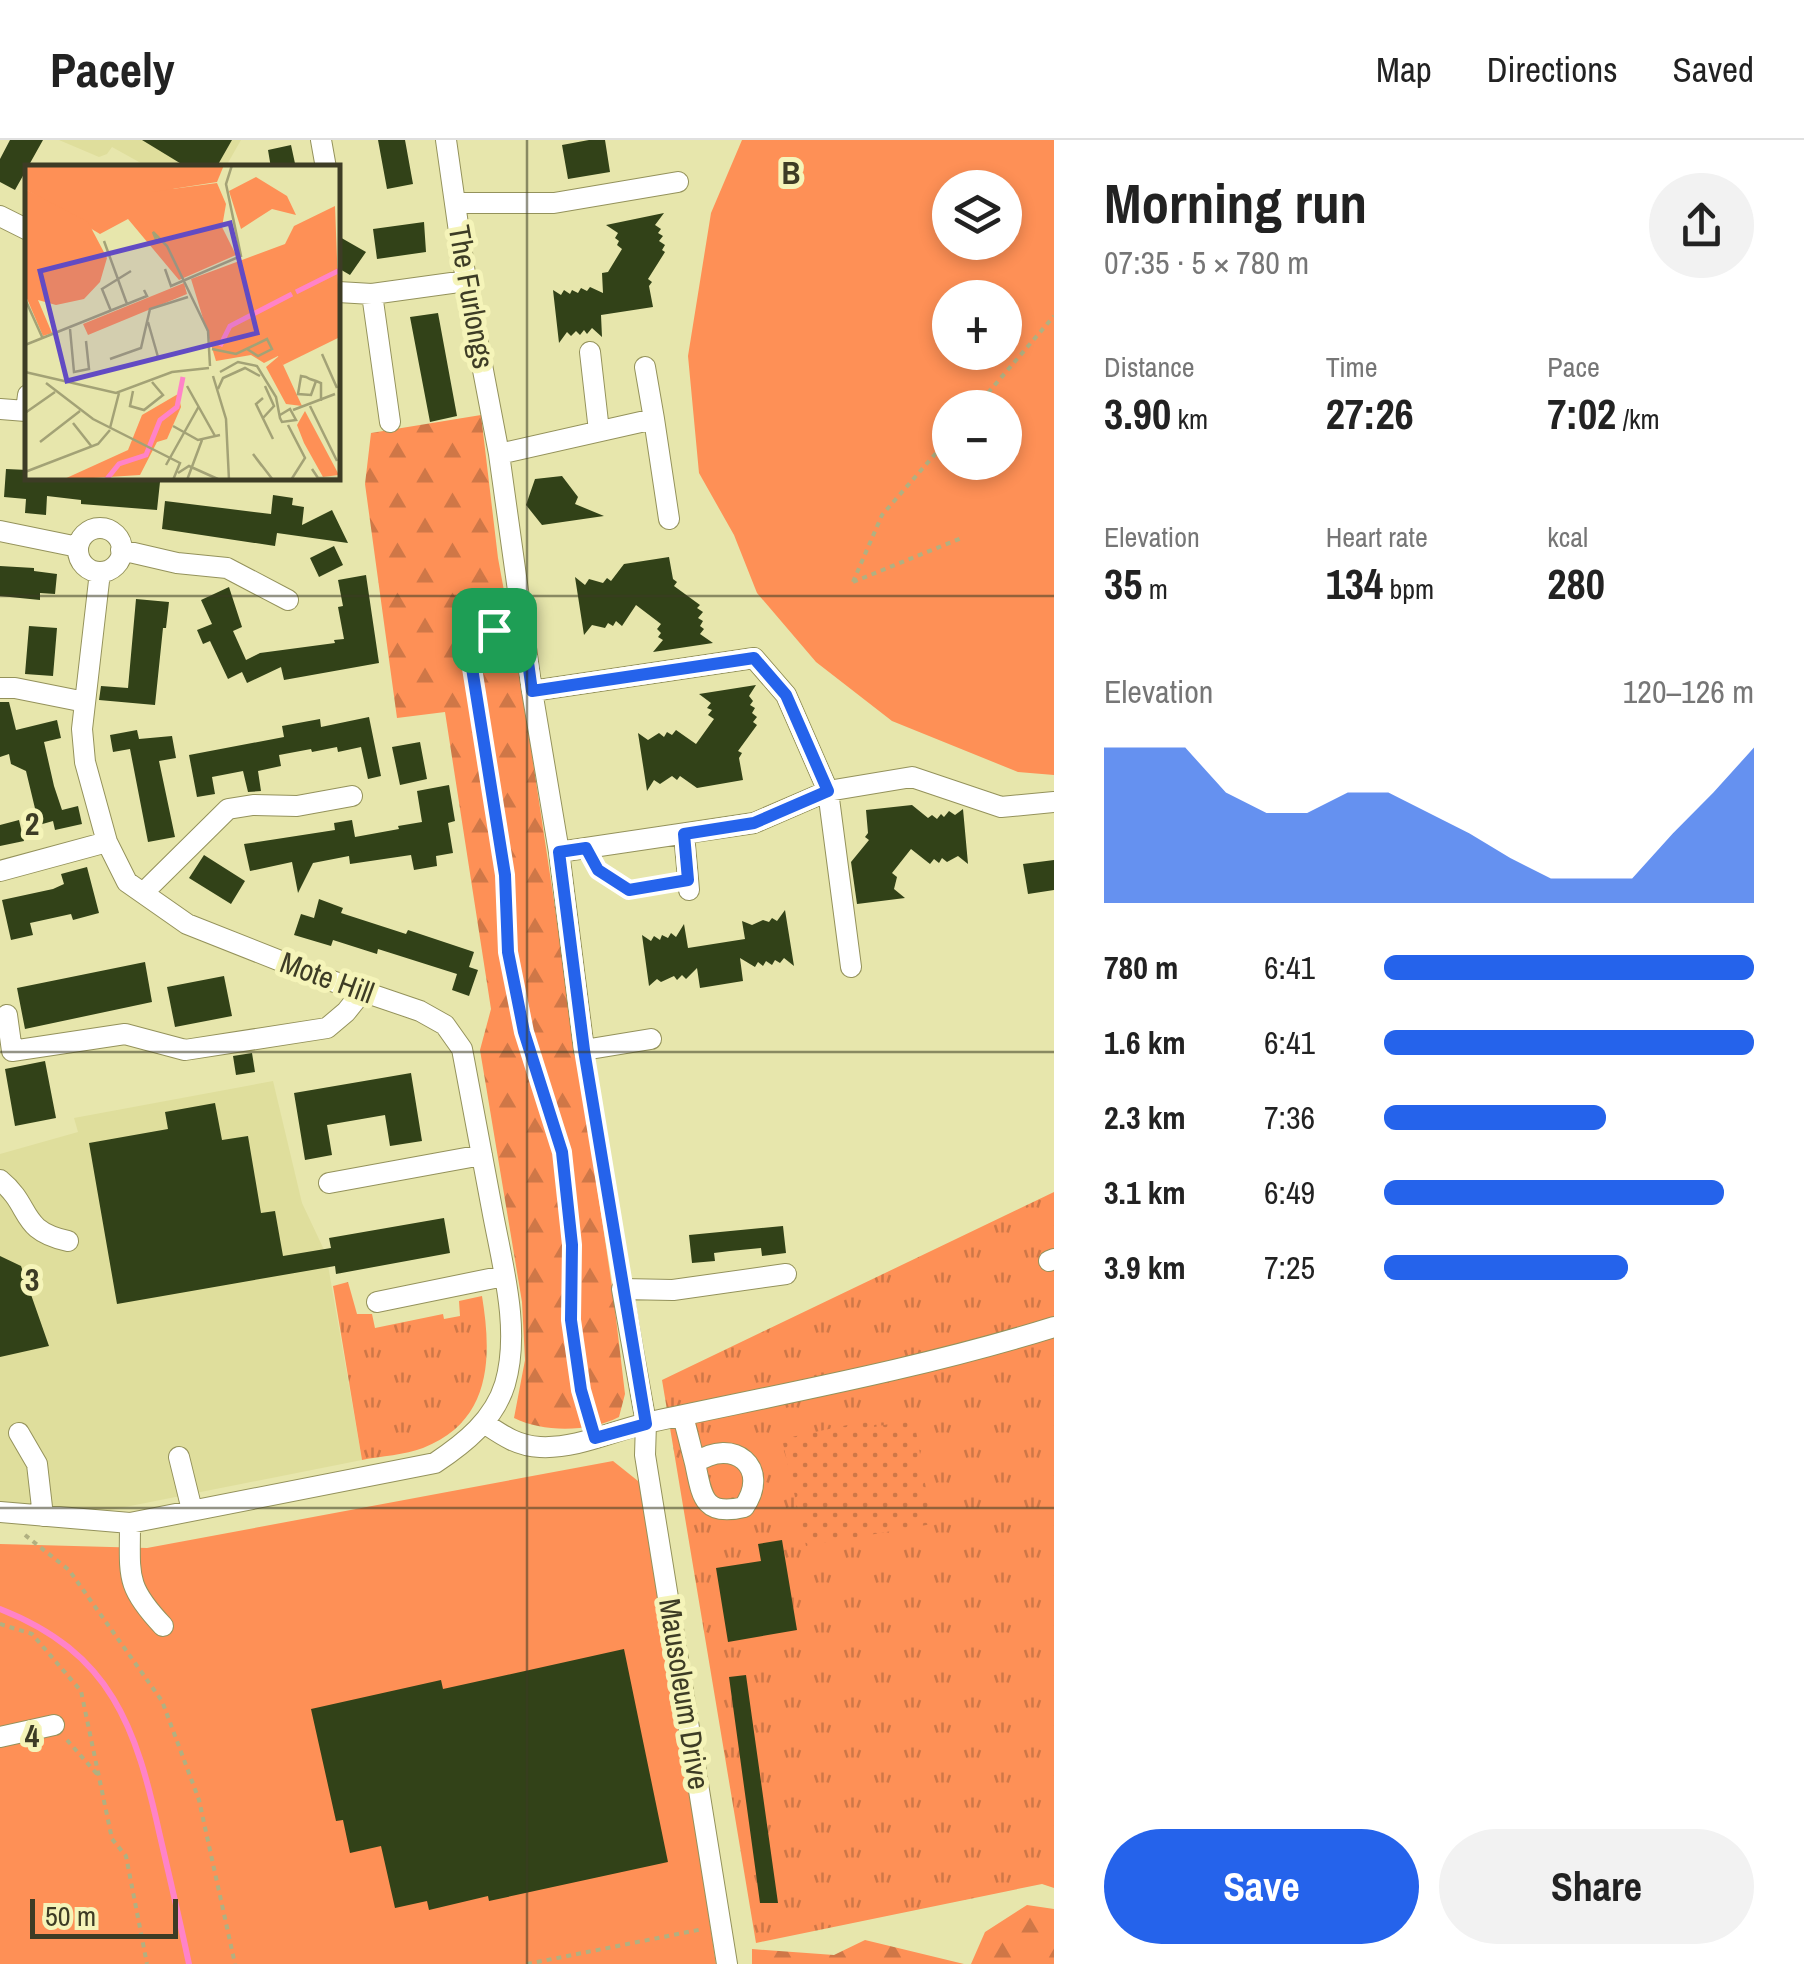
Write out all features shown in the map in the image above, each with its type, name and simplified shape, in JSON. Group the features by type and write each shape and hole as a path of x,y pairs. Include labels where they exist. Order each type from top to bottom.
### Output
{"street":[{"path":"321,140 325,165"},
{"name":"The Furlongs","path":"446,140 466,280 499,454 559,852 584,1050"},
{"path":"455,203 554,203 678,182"},
{"path":"0,216 25,228"},
{"path":"340,292 372,294 466,280"},
{"path":"372,294 390,422"},
{"path":"590,352 599,431"},
{"path":"646,367 669,519"},
{"path":"0,409 25,411"},
{"path":"499,454 654,419"},
{"path":"104,528 116,535 122,550 114,566 100,572 82,564 78,547 89,530 104,528"},
{"path":"0,531 78,547"},
{"path":"122,550 177,563 227,568 288,600"},
{"name":"Mote Hill","path":"6,1519 43,1516 130,1523 435,1463 484,1424 504,1387 512,1350 504,1276 482,1155 462,1049 454,1034 420,1011 187,924 128,882 118,868 85,762 85,702 100,572"},
{"path":"532,691 754,658 786,695 828,791 851,967"},
{"path":"0,688 85,702"},
{"path":"559,852 754,823 828,791 912,778 1001,807 1054,802"},
{"path":"143,893 228,809 297,806 352,796"},
{"path":"684,834 688,885"},
{"path":"0,871 107,842"},
{"path":"7,1015 12,1051 126,1034 185,1050 327,1028 362,992"},
{"path":"584,1050 651,1039"},
{"path":"329,1183 482,1155"},
{"path":"0,1180 15,1192 29,1220 44,1236 68,1241"},
{"path":"646,1424 622,1290 673,1290 786,1274"},
{"path":"377,1302 504,1276"},
{"path":"484,1424 516,1443 567,1446 646,1424 995,1346 1054,1327"},
{"path":"683,1416 695,1463"},
{"name":"Mausoleum Drive","path":"646,1424 645,1455 727,1964"},
{"path":"18,1433 38,1464 43,1516"},
{"path":"179,1457 192,1510"},
{"path":"130,1523 130,1580 138,1600 163,1626"},
{"path":"0,1738 54,1725"}],"path":[{"path":"990,390 1054,316"},
{"path":"932,458 882,515 852,582 964,537"},
{"path":"523,626 494,630 477,643 472,668 505,875 508,952 524,1032 562,1152 572,1245 571,1320 581,1390 595,1438"},
{"path":"586,848 598,870 629,890 688,885"},
{"path":"584,1050 622,1290"},
{"path":"6,1519 69,1570 162,1702 199,1800 235,1964"},
{"path":"0,1624 32,1634 81,1692 112,1839 126,1856 147,1964"},
{"path":"54,1725 98,1774"},
{"path":"527,1964 722,1925"}],"shaded area":[{"path":"59,140 241,140 227,165 144,165 112,147 99,157"},
{"path":"273,1081 302,1203 326,1254 362,1460 100,1512 0,1505 0,1154 78,1132 74,1118"}],"green space":[{"path":"742,140 1054,140 1054,775 1018,772 892,721 816,662 757,593 734,535 699,473 688,356 711,213"},
{"path":"481,415 498,558 523,695 625,1394 619,1417 581,1428 539,1426 514,1418 525,1360 522,1302 480,1050 491,1009 445,712 397,718 365,484 371,433"},
{"path":"1054,1192 1054,1888 1042,1884 756,1943 662,1380"},
{"path":"348,1282 357,1314 372,1314 375,1328 443,1314 444,1319 460,1316 459,1301 482,1296 487,1342 482,1385 463,1421 446,1436 416,1450 362,1460 333,1286"},
{"path":"914,1419 932,1524 806,1546 782,1439 871,1420 874,1427"},
{"path":"613,1461 643,1485 716,1964 0,1964 0,1544 147,1548"},
{"path":"1027,1905 1054,1909 1054,1964 971,1964 985,1932"},
{"path":"865,1940 964,1964 752,1964 752,1949 834,1955"}],"building":[{"path":"10,140 43,140 29,165 25,165 15,190 0,182 0,159"},
{"path":"142,140 232,140 218,165 183,165"},
{"path":"378,140 405,140 413,184 387,189"},
{"path":"605,140 610,172 568,179 562,145"},
{"path":"291,145 295,165 270,165 268,150"},
{"path":"664,213 655,225 661,229 658,233 663,236 659,241 665,245 665,252 648,279 652,282 649,286 653,307 601,315 602,337 592,328 587,334 584,330 580,335 567,332 559,343 553,290 561,295 564,290 570,294 572,290 578,293 581,288 587,291 590,287 603,293 602,273 608,272 622,249 615,238 618,233 606,225"},
{"path":"424,222 426,252 377,259 373,229"},
{"path":"340,237 366,252 350,275 340,269"},
{"path":"438,313 457,416 430,422 410,317"},
{"path":"6,469 25,470 25,480 160,482 157,510 81,504 81,500 47,496 46,515 25,513 26,499 4,497"},
{"path":"562,476 578,497 575,504 604,516 542,525 526,505 535,479"},
{"path":"273,495 293,498 292,505 304,507 302,525 332,510 348,543 277,533 275,546 162,529 165,501 271,514"},
{"path":"334,546 343,565 319,577 310,558"},
{"path":"669,557 677,582 674,586 700,605 697,608 703,612 698,618 704,629 700,634 713,643 653,652 663,640 657,629 661,624 636,605 622,626 616,621 605,628 592,625 584,635 575,577 585,585 589,579 603,583 607,578 611,581 624,564"},
{"path":"0,566 57,574 55,594 40,593 40,600 0,596"},
{"path":"366,575 379,663 284,680 281,667 247,683 242,672 228,679 210,641 203,644 197,630 212,624 201,600 229,587 242,627 233,631 246,660 260,653 335,643 334,640 344,639 338,580"},
{"path":"136,599 169,602 155,705 99,700 101,686 128,688"},
{"path":"29,626 57,628 53,676 25,674"},
{"path":"756,685 749,696 753,701 750,705 755,708 752,713 757,717 753,722 757,725 738,751 742,753 739,758 743,780 697,788 680,776 677,780 672,776 660,784 654,780 647,791 638,733 648,740 659,733 664,737 667,732 672,735 676,730 696,744 714,719 708,715 711,703 699,694"},
{"path":"0,702 9,702 16,730 57,720 61,738 44,742 54,786 62,810 78,806 82,824 55,830 53,821 39,825 26,771 11,764 9,754 0,757"},
{"path":"369,717 381,776 368,779 361,747 338,752 337,747 312,752 311,749 279,755 281,766 258,771 261,791 248,792 243,771 212,777 215,794 197,797 189,755 284,737 282,726 320,719 321,727"},
{"path":"137,730 139,739 172,736 176,758 159,761 175,837 148,842 130,749 113,752 110,735"},
{"path":"420,742 427,779 400,785 392,747"},
{"path":"449,785 455,821 448,823 453,853 436,856 437,866 414,870 411,855 350,864 349,856 313,863 298,893 292,862 250,871 244,844 335,830 334,823 352,820 355,837 399,829 398,826 422,822 417,791"},
{"path":"912,805 928,818 932,815 937,819 941,814 944,817 949,811 955,815 963,809 968,864 958,856 947,862 942,858 939,863 934,859 930,864 911,849 892,873 897,877 894,889 905,898 857,904 851,862 869,840 865,837 866,810"},
{"path":"19,820 24,841 0,846 0,825"},
{"path":"204,855 245,881 231,904 189,878"},
{"path":"1054,860 1054,890 1028,894 1023,864"},
{"path":"87,867 99,913 73,920 71,914 30,923 33,935 11,940 2,900 53,889 64,884 61,874"},
{"path":"319,899 343,908 341,913 474,952 469,967 478,970 469,996 452,990 457,974 378,949 377,954 333,940 331,946 294,935 301,914 314,918"},
{"path":"785,910 794,966 784,958 772,965 758,962 755,967 740,958 743,981 700,988 697,968 686,979 682,975 677,980 674,976 661,982 657,979 649,986 642,935 651,941 654,936 660,940 662,935 668,938 671,933 676,937 684,924 688,948 745,939 742,921 752,925 772,918 777,921"},
{"path":"145,962 152,1002 25,1029 17,988"},
{"path":"224,976 232,1016 175,1027 167,987"},
{"path":"252,1053 255,1072 236,1075 233,1056"},
{"path":"45,1061 56,1118 15,1126 5,1069"},
{"path":"411,1073 422,1141 390,1146 385,1115 327,1125 332,1155 305,1160 294,1093"},
{"path":"215,1103 222,1140 248,1136 261,1213 275,1211 283,1256 331,1248 329,1238 444,1218 450,1253 336,1274 335,1266 117,1304 89,1143 168,1129 165,1112"},
{"path":"783,1226 786,1253 762,1256 761,1248 730,1251 714,1253 715,1261 692,1263 689,1235"},
{"path":"0,1256 21,1266 49,1346 0,1357"},
{"path":"782,1540 797,1630 728,1642 716,1568 761,1561 758,1544"},
{"path":"624,1649 668,1862 489,1901 488,1896 429,1910 427,1901 395,1908 381,1846 350,1853 343,1820 336,1821 311,1709 441,1680 443,1689"},
{"path":"746,1675 778,1903 760,1903 729,1677"}],"waterway":[{"path":"0,1609 38,1627 69,1648 94,1671 113,1698 141,1761 189,1964"}],"route":[{"path":"523,626 532,691 754,658 786,695 828,791 754,823 684,834 688,880 629,890 598,870 586,848 559,852 584,1050 646,1424 595,1438 581,1390 571,1320 572,1245 562,1152 524,1032 508,952 505,875 472,668 477,643 494,630 523,626"}]}
